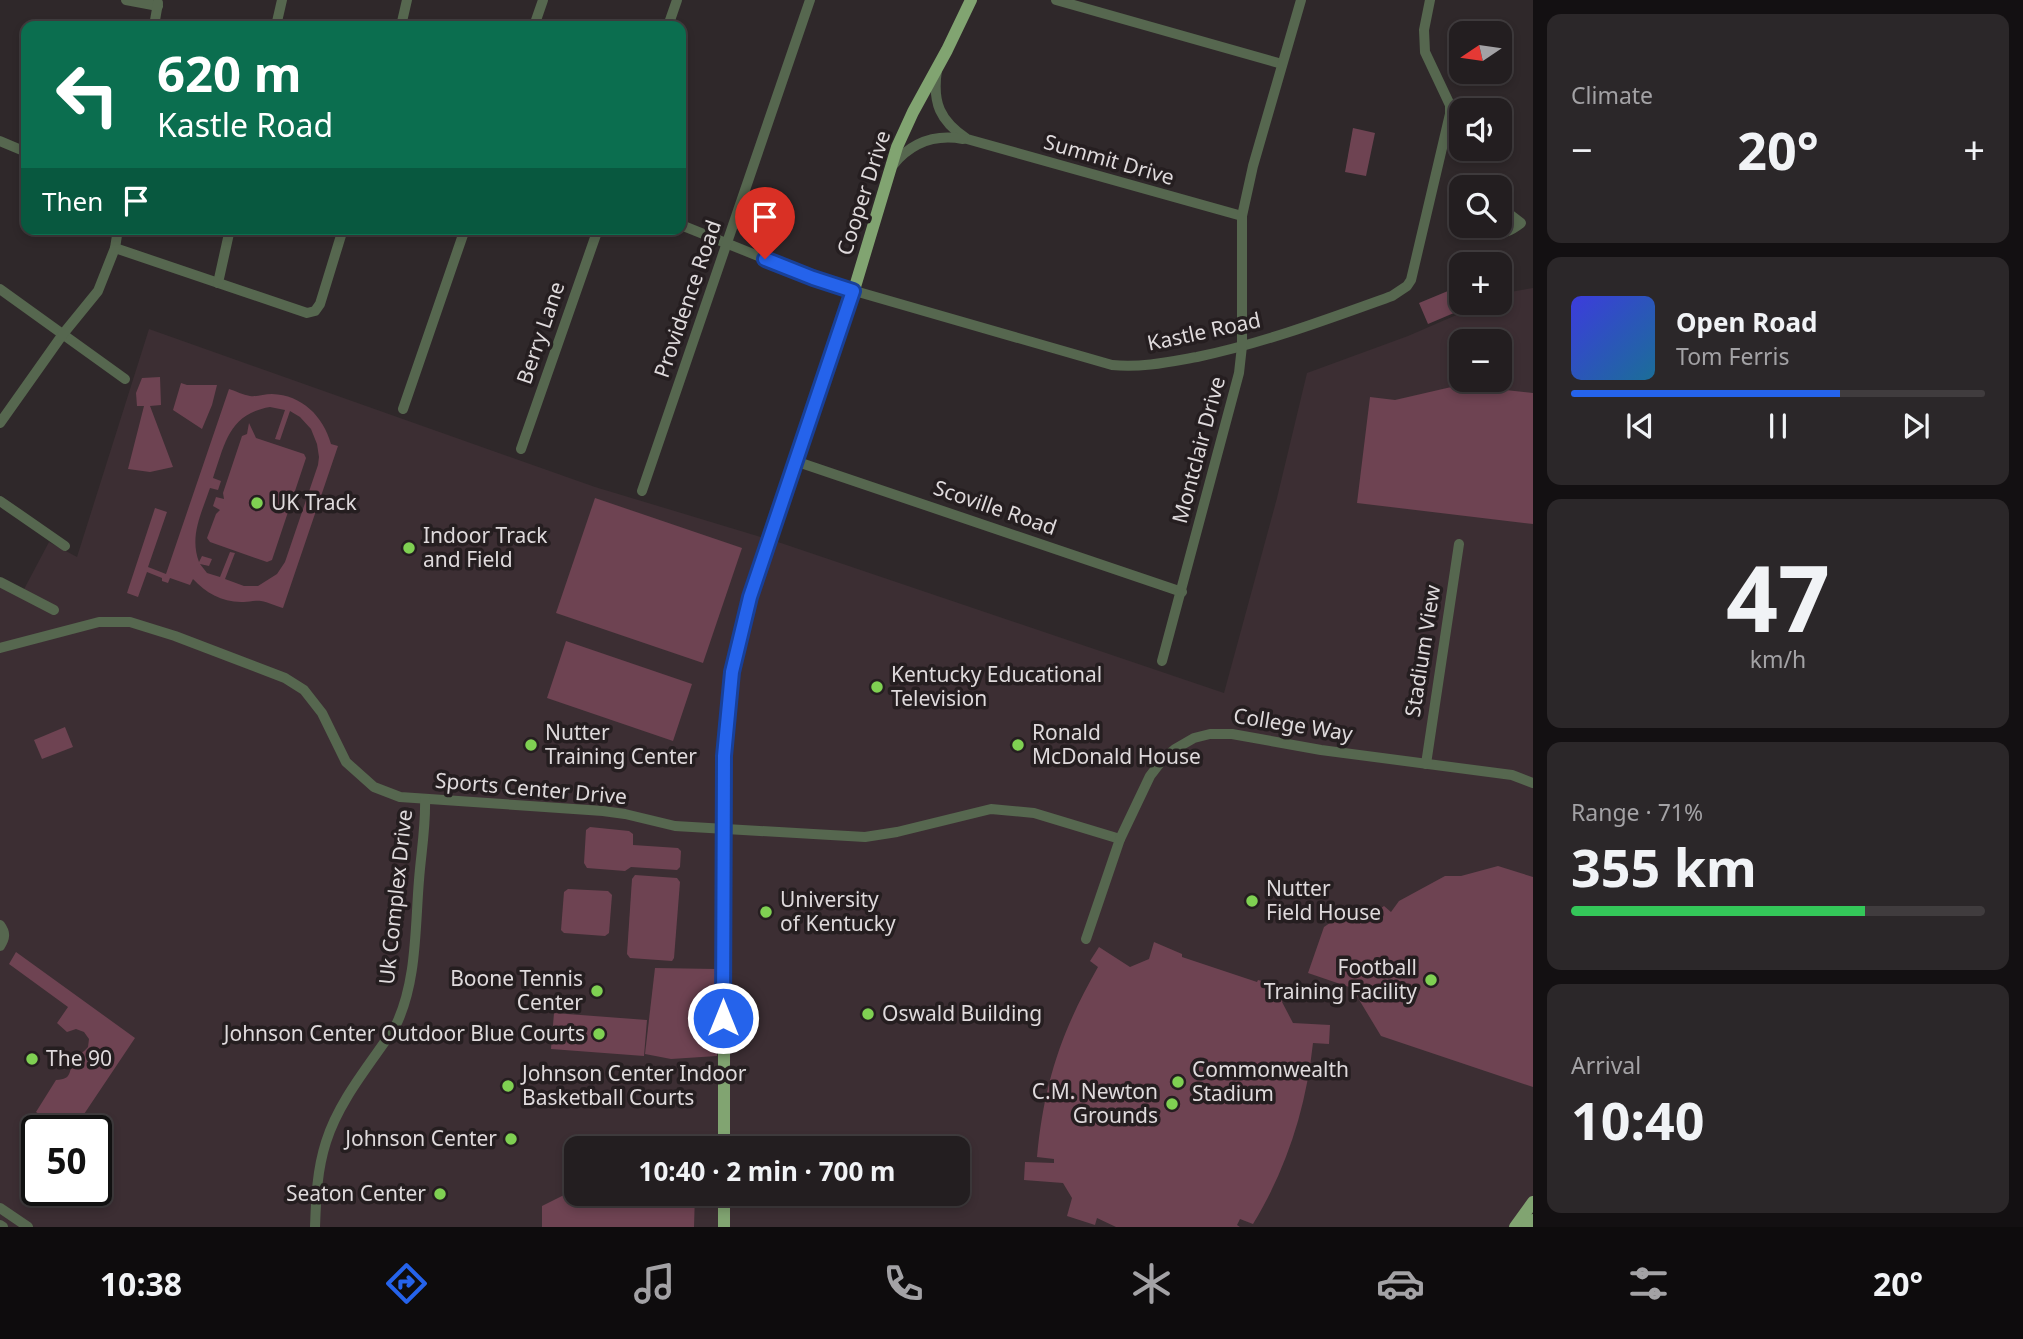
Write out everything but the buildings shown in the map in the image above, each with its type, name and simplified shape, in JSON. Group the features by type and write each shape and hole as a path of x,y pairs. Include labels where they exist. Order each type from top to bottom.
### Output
{"main road":[{"name":"Cooper Drive","path":"724,1136 724,829 727,716 736,651 750,597 875,226 905,127 971,0"},
{"path":"1515,1227 1533,1202"},
{"path":"724,1206 724,1227"},
{"path":"1528,1227 1533,1220"}],"street":[{"path":"126,0 158,3 155,21"},
{"path":"277,21 282,0"},
{"path":"402,21 407,0"},
{"path":"536,21 543,0"},
{"path":"670,21 677,0"},
{"name":"Providence Road","path":"642,491 810,0"},
{"path":"1056,0 1282,64"},
{"name":"Montclair Drive","path":"1162,661 1235,394 1242,346 1242,216 1253,166 1301,0"},
{"name":"Kastle Road","path":"686,227 813,278 853,291 1112,365 1135,366 1174,361 1287,334 1392,296 1411,280 1450,114 1450,105 1425,51 1424,30 1430,0"},
{"name":"Summit Drive","path":"937,66 935,92 940,111 951,127 967,139"},
{"name":"Summit Drive","path":"891,168 902,155 926,140 951,137 967,139 1242,216"},
{"path":"0,141 21,150"},
{"path":"1512,215 1526,223 1512,230"},
{"path":"0,423 63,334 98,291 115,248 117,235"},
{"path":"218,283 229,235"},
{"path":"115,248 305,313 315,311 320,303 341,235"},
{"path":"403,409 463,235"},
{"name":"Berry Lane","path":"521,449 596,235"},
{"path":"0,289 125,379"},
{"name":"Scoville Road","path":"795,461 1182,592"},
{"path":"0,500 65,546"},
{"name":"Stadium View","path":"1426,764 1459,544"},
{"path":"0,582 54,610"},
{"name":"Sports Center Drive","path":"0,648 79,627 115,621 130,622 175,636 285,678 304,690 322,713 346,762 374,787 400,797 603,811 675,827 864,837 897,832 991,809 1034,813 1120,839"},
{"name":"College Way","path":"1086,939 1120,839 1155,769 1175,749 1194,738 1232,734 1321,750 1512,775 1533,783"},
{"name":"Uk Complex Drive","path":"315,1227 317,1186 326,1142 335,1119 401,1016 414,951 425,799"},
{"path":"0,946 5,936 1,926"},
{"path":"0,1208 12,1223 28,1227"}],"shaded area":[{"path":"1353,128 1375,133 1366,176 1345,172"},
{"name":"University of Kentucky","path":"1533,288 1533,1227 0,1227 0,582 22,593 49,542 77,557 149,329 595,487 781,543 1224,693 1277,498 1307,373 1456,315 1512,315 1512,292"},
{"path":"1449,291 1449,315 1428,324 1419,303"},
{"path":"160,377 161,405 150,406 173,467 150,472 128,469 144,406 137,406 136,393 142,378"},
{"path":"181,383 217,385 202,429 173,410"},
{"path":"1449,388 1449,392 1533,393 1533,524 1357,503 1370,397 1395,400"},
{"path":"229,389 250,396 283,395 310,409 323,425 331,444 338,446 283,608 261,601 229,601 209,593 193,579 190,585 170,578 168,583 147,572 138,597 127,593 155,508 167,512 148,567 166,574","holes":["270,407 285,410 275,439 280,440 290,411 311,429 317,444 318,465 285,562 277,574 258,586 244,586 225,579 235,553 230,552 220,577 207,573 200,564 209,566 212,559 202,556 199,562 195,543 198,524 210,488 218,490 221,481 213,478 225,442 237,423 245,416"]},
{"path":"249,423 256,438 304,454 306,458 272,560 267,562 210,542 207,538 220,510 213,506 216,497 224,499 223,493"},
{"path":"595,498 742,548 703,663 556,613"},
{"path":"566,641 692,684 673,741 547,698"},
{"path":"65,727 73,747 42,759 34,740"},
{"path":"590,827 629,831 633,834 633,845 678,848 681,851 680,867 677,870 631,867 625,871 587,868 584,863 586,830"},
{"name":"Football Training Facility","path":"1498,866 1533,877 1533,1087 1381,1036 1352,988 1308,973 1324,927 1350,909 1359,924 1384,906 1391,912 1399,901 1445,876 1461,876"},
{"path":"635,875 677,878 680,882 672,961 630,958 627,954 632,879"},
{"path":"568,889 608,891 612,895 609,933 605,936 564,933 561,930 564,892"},
{"name":"Commonwealth Stadium","path":"1154,942 1182,954 1182,957 1257,982 1258,980 1287,988 1282,1002 1293,1023 1330,1025 1329,1044 1313,1043 1305,1091 1293,1137 1276,1181 1253,1224 1240,1219 1237,1225 1240,1227 1116,1227 1097,1218 1095,1225 1067,1216 1072,1198 1063,1183 1024,1180 1025,1162 1054,1163 1054,1159 1037,1157 1044,1105 1064,1036 1098,967 1090,961 1099,947 1130,967 1149,959"},
{"path":"16,952 135,1038 83,1115 40,1115 36,1112 56,1080 68,1076 75,1060 88,1047 89,1039 84,1032 76,1029 67,1032 57,1023 68,1007 9,964"},
{"path":"655,968 716,969 717,1056 671,1059 645,1054"},
{"name":"Johnson Center Outdoor Blue Courts","path":"554,1013 647,1020 644,1056 551,1049"},
{"path":"564,1195 564,1206 695,1206 694,1227 542,1227 542,1206"}],"place":[{"name":"UK Track","path":"257,503"},
{"name":"Indoor Track and Field","path":"409,548"},
{"name":"Kentucky Educational Television","path":"877,687"},
{"name":"Nutter Training Center","path":"531,745"},
{"name":"Ronald McDonald House","path":"1018,745"},
{"name":"Nutter Field House","path":"1252,901"},
{"name":"University of Kentucky","path":"766,912"},
{"name":"Football Training Facility","path":"1431,980"},
{"name":"Boone Tennis Center","path":"597,991"},
{"name":"Oswald Building","path":"868,1014"},
{"name":"Johnson Center Outdoor Blue Courts","path":"599,1034"},
{"name":"The 90","path":"32,1059"},
{"name":"Commonwealth Stadium","path":"1178,1082"},
{"name":"Johnson Center Indoor Basketball Courts","path":"508,1086"},
{"name":"C.M. Newton Grounds","path":"1172,1104"},
{"name":"Johnson Center","path":"511,1139"},
{"name":"Seaton Center","path":"440,1194"}],"route":[{"path":"723,1018 724,756 732,672 764,551 853,291 765,259"}]}
